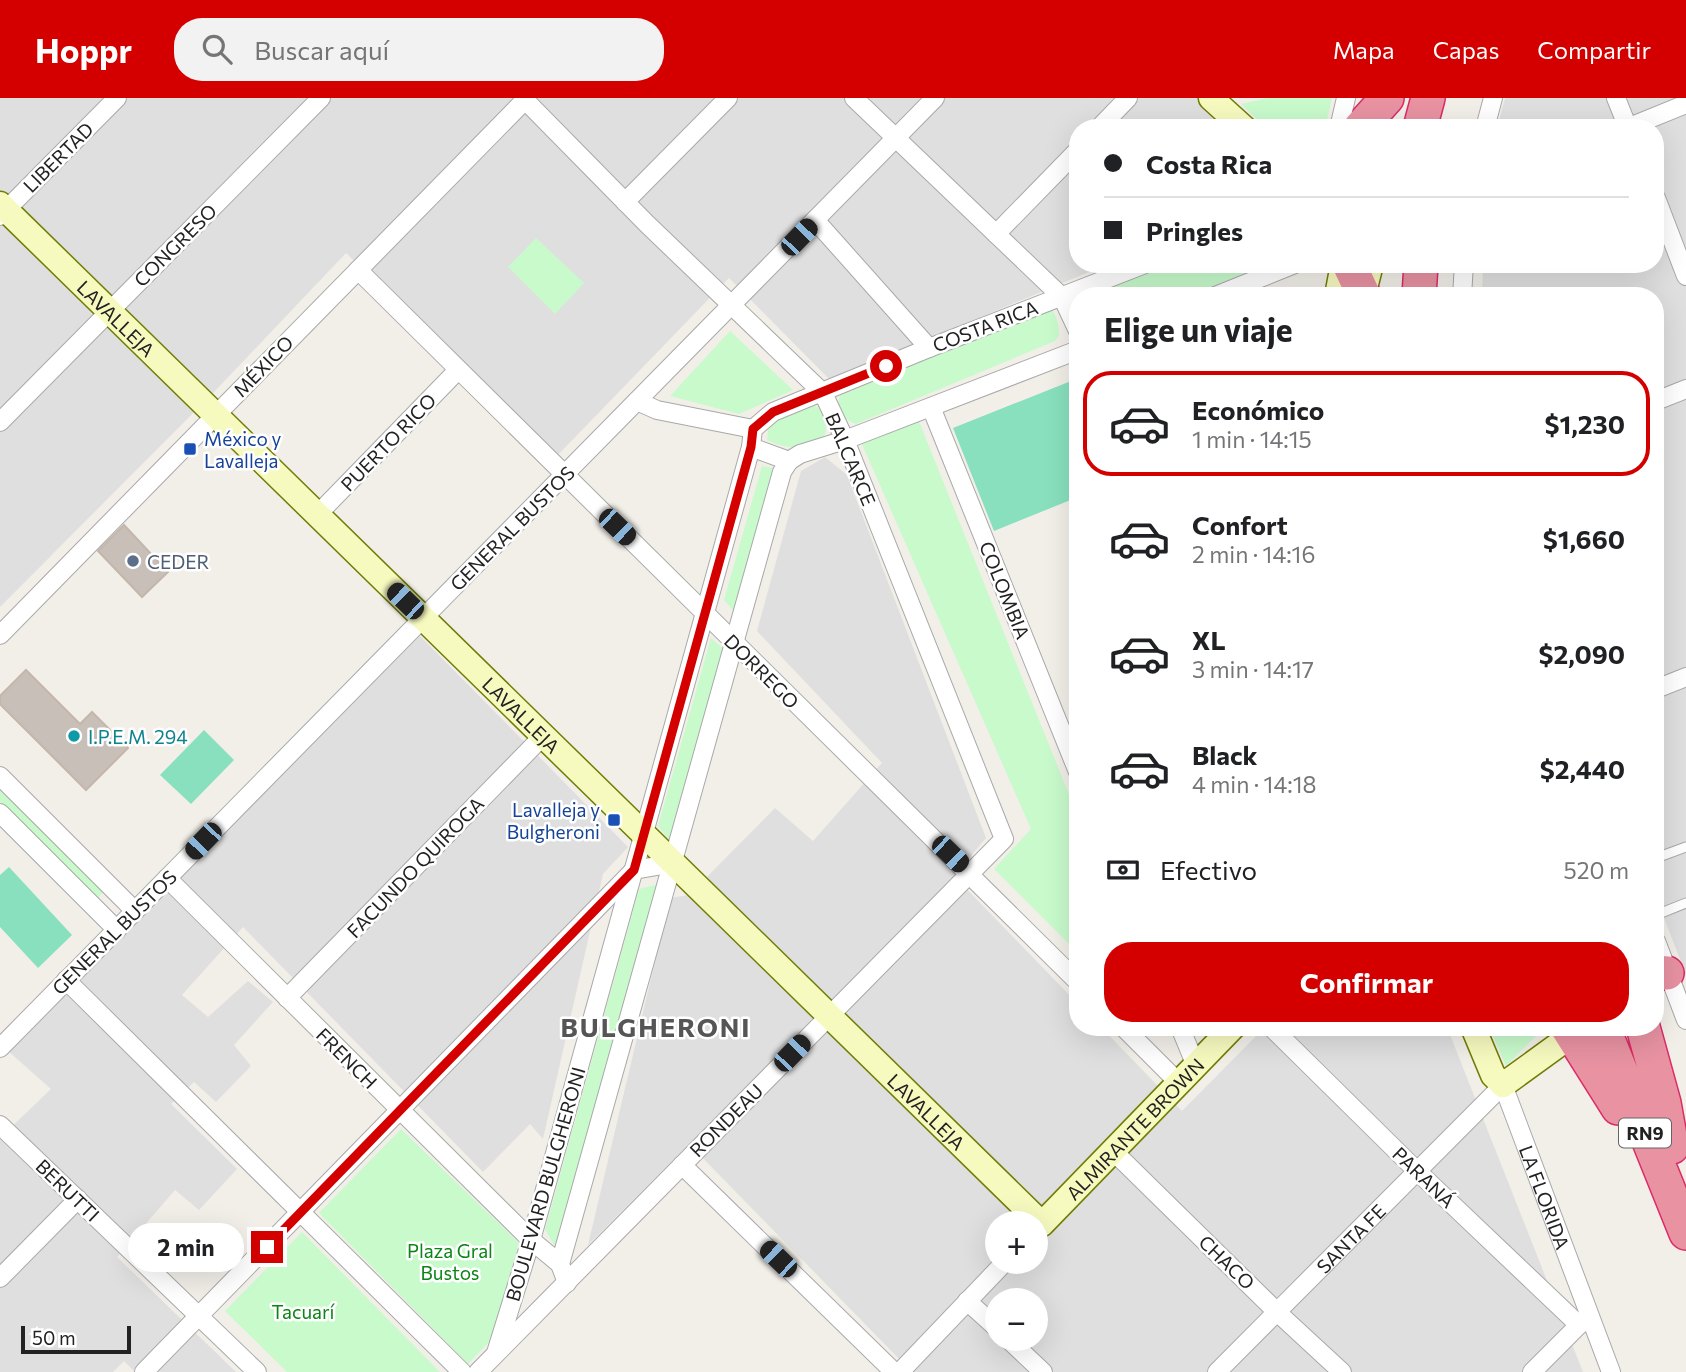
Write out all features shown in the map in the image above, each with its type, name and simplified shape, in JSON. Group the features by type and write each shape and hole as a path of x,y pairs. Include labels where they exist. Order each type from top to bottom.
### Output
{"highway":[{"path":"1368,119 1387,98"},
{"path":"1422,119 1428,98"},
{"path":"1445,119 1451,98"},
{"name":"RN9","path":"1571,1036 1608,1090 1634,1137 1679,1189"},
{"name":"RN9","path":"1615,1036 1679,1189"},
{"name":"RN9","path":"1616,1036 1672,1147"},
{"name":"RN9","path":"1645,1036 1664,1103 1686,1233"}],"street":[{"name":"LIBERTAD","path":"2,210 117,98"},
{"name":"CONGRESO","path":"0,422 321,98"},
{"path":"625,202 728,98"},
{"path":"854,98 1062,297 1069,312"},
{"name":"GENERAL BUSTOS","path":"0,1048 935,98"},
{"path":"1108,119 1128,98"},
{"path":"1341,119 1346,98"},
{"path":"1487,119 1493,98"},
{"path":"1616,98 1624,119"},
{"name":"BALCARCE","path":"525,99 625,202 823,393 845,440 1004,838"},
{"name":"MÉXICO","path":"0,635 525,99"},
{"path":"1217,99 1236,119"},
{"path":"1650,119 1686,104"},
{"path":"996,234 1069,158"},
{"name":"LAVALLEJA","path":"2,210 110,312 674,863 1023,1211"},
{"path":"1664,219 1686,276"},
{"path":"815,220 929,348"},
{"name":"DORREGO","path":"358,270 1069,973"},
{"name":"COSTA RICA","path":"1087,287 1122,273"},
{"path":"1238,287 1272,273"},
{"name":"COSTA RICA","path":"752,438 773,412 1069,294"},
{"path":"637,401 657,410 752,438 789,461 800,454 845,440 1069,353"},
{"name":"PUERTO RICO","path":"317,515 458,370"},
{"path":"1664,398 1686,389"},
{"name":"COLOMBIA","path":"931,407 1069,750"},
{"name":"BOULEVARD BULGHERONI","path":"495,1355 531,1240 752,438"},
{"name":"BOULEVARD BULGHERONI","path":"568,1283 560,1265 782,472 789,461"},
{"path":"1664,686 1686,677"},
{"name":"FACUNDO QUIROGA","path":"287,998 543,736"},
{"path":"0,776 135,911"},
{"path":"0,813 117,930"},
{"name":"RONDEAU","path":"478,1372 1004,838"},
{"path":"144,1372 634,870 674,863"},
{"name":"FRENCH","path":"167,878 531,1240 560,1265"},
{"path":"1666,974 1686,1020"},
{"path":"66,980 462,1372"},
{"path":"1135,1036 1187,1074"},
{"path":"1181,1036 1187,1074"},
{"name":"ALMIRANTE BROWN","path":"1048,1218 1224,1036"},
{"name":"PARANÁ","path":"1280,1036 1418,1172 1584,1320"},
{"name":"LA FLORIDA","path":"1477,1036 1493,1075 1503,1086 1584,1320 1611,1372"},
{"path":"1488,1036 1502,1071 1503,1086"},
{"path":"1503,1086 1566,1036"},
{"name":"SANTA FE","path":"1217,1372 1503,1086"},
{"name":"BERUTTI","path":"0,1125 257,1372"},
{"name":"CHACO","path":"1113,1151 1342,1372"},
{"path":"682,1165 894,1372"},
{"path":"0,1278 78,1199"},
{"path":"900,1372 993,1274"},
{"path":"967,1301 985,1317"},
{"path":"1532,1372 1584,1320"},
{"path":"1021,1351 1043,1372"}],"lane":[{"path":"1664,856 1686,847"},
{"path":"1664,912 1686,903"}],"shaded area":[{"path":"0,98 1198,98 1220,119 1069,119 1069,273 1086,273 830,380 729,278 554,459 346,253 215,391 0,607"},
{"path":"1505,98 1686,98 1686,975 1664,918 1664,287 1482,287 1483,273 1664,273 1664,119 1499,119"},
{"path":"825,457 847,475 986,838 954,876 1069,995 1069,1036 1110,1036 1182,1111 1256,1036 1451,1036 1583,1372 907,1372 909,1369 689,1144 588,1245 670,898 689,895 775,808 813,841 882,763 757,631 801,471"},
{"path":"419,635 628,847 603,874 543,1139 530,1124 483,1172 243,927 182,995 208,1017 248,981 273,1002 234,1045 251,1066 216,1102 194,1082 171,1104 237,1169 199,1210 175,1190 117,1257 236,1372 135,1372 124,1361 113,1372 0,1372 0,1138 51,1089 7,1050"}],"green space":[{"path":"1267,98 1332,98 1327,119 1257,119 1241,104"},
{"path":"536,238 584,283 555,314 508,267"},
{"path":"1141,273 1246,273 1210,287 1105,287"},
{"path":"1048,305 1058,323 1059,336 1055,341 856,424 842,415 838,402 842,391"},
{"path":"730,331 793,390 739,414 670,396"},
{"path":"1069,382 1069,501 994,531 953,428"},
{"path":"813,406 821,408 824,415 824,437 796,447 767,440 768,430 773,422"},
{"path":"918,419 1069,795 1069,944 994,869 1031,829 861,442"},
{"path":"762,466 774,468 736,614 724,600"},
{"path":"711,638 726,651 671,842 658,826"},
{"path":"204,730 234,760 191,804 160,775"},
{"path":"0,790 104,891 98,898 0,802"},
{"path":"9,867 72,935 38,968 0,927 0,875"},
{"path":"659,884 556,1248 545,1230 639,889"},
{"path":"1493,1036 1536,1036 1506,1066"},
{"name":"Plaza Gral Bustos","path":"401,1129 519,1243 493,1338 468,1364 319,1213"},
{"name":"Tacuarí","path":"302,1232 440,1372 287,1372 225,1311"}],"building":[{"name":"CEDER","path":"124,525 168,572 142,597 98,551"},
{"name":"I.P.E.M. 294","path":"26,670 80,724 92,712 128,748 86,790 0,704 0,696"}],"place":[{"name":"México y Lavalleja","path":"190,449"},
{"name":"CEDER","path":"133,561"},
{"name":"I.P.E.M. 294","path":"74,736"},
{"name":"Lavalleja y Bulgheroni","path":"614,820"}],"district":[{"name":"BULGHERONI","path":"656,1026"}],"route":[{"path":"267,1247 634,870 751,447 753,429 773,412 886,366"}]}
